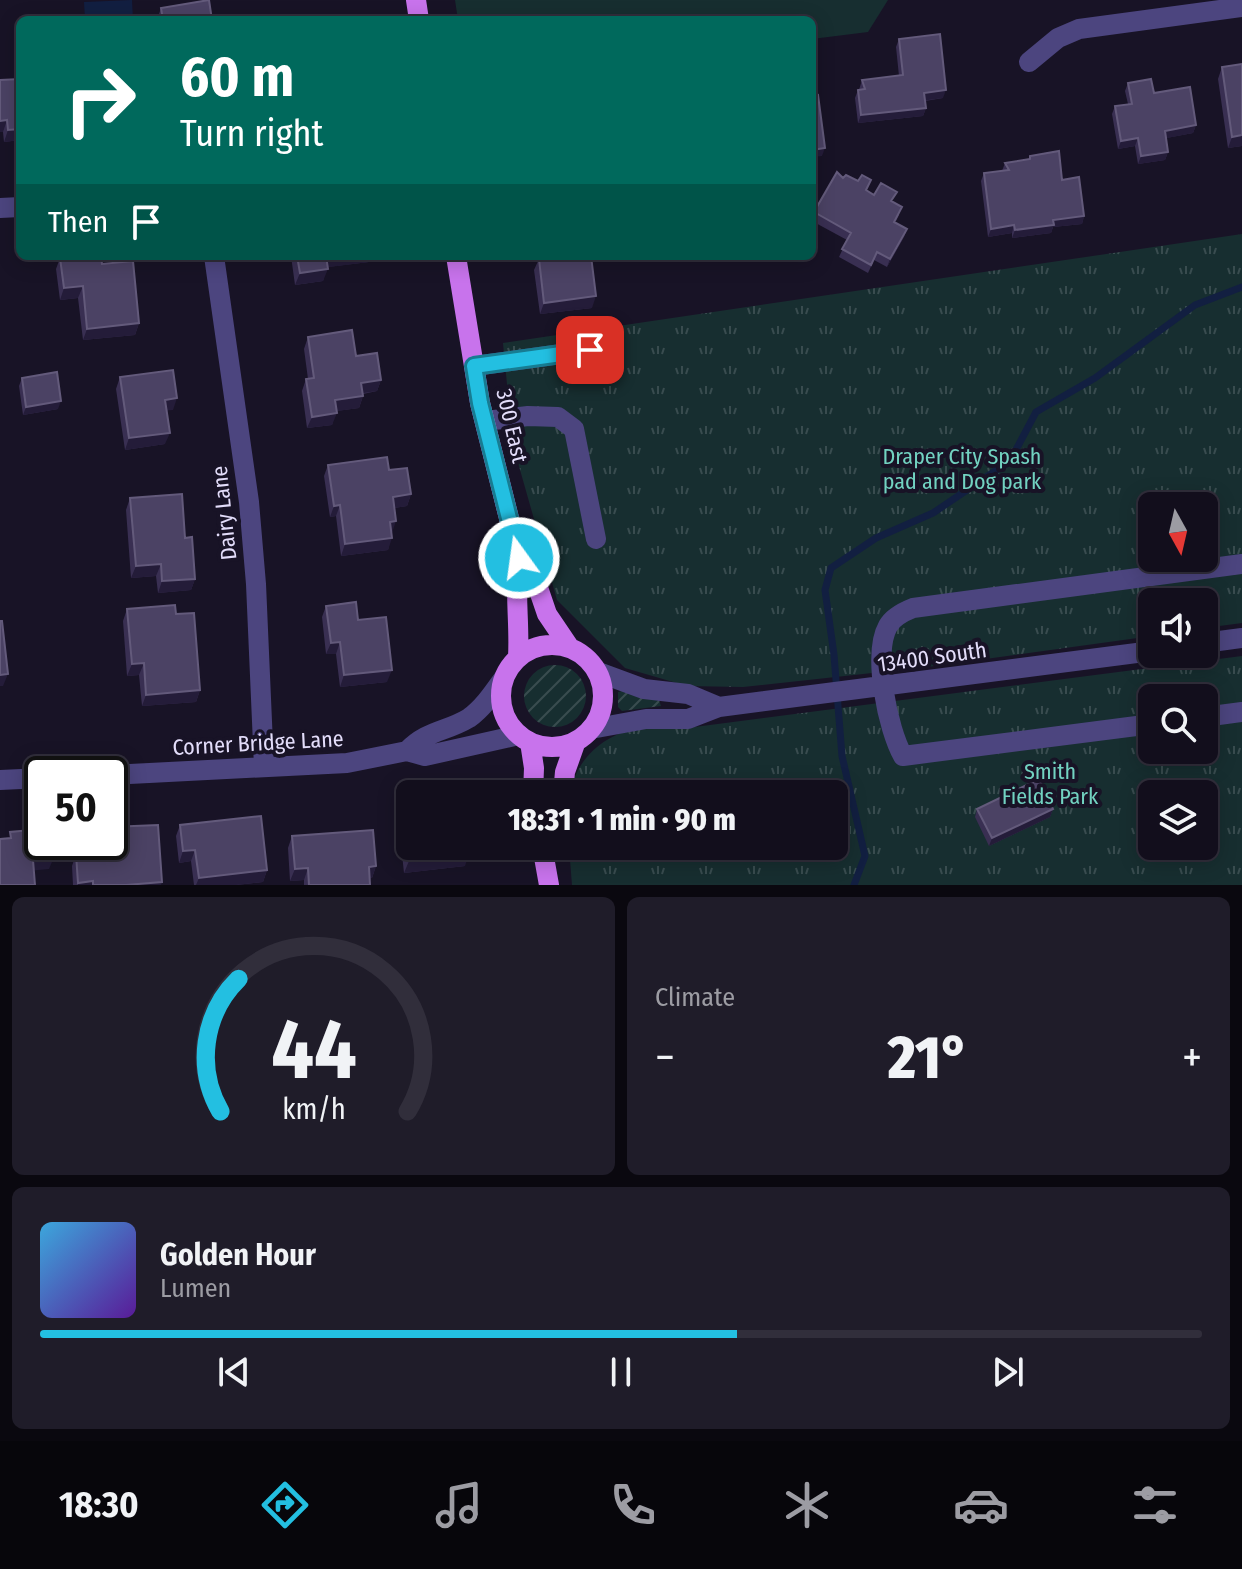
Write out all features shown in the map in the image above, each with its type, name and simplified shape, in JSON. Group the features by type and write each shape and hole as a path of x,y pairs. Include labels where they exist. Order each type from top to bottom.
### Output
{"main road":[{"name":"300 East","path":"457,260 485,421 519,558 515,583 518,657"},
{"name":"300 East","path":"519,558 533,573 547,614 570,648"},
{"path":"564,780 565,772 584,735 599,717 603,687 598,672 582,653 570,648 543,645 518,657 503,679 500,694 502,710 509,724 525,739 553,747 584,735"},
{"path":"525,739 534,768 534,780"},
{"path":"547,860 549,885"}],"street":[{"path":"1029,62 1058,38 1079,29 1242,7"},
{"name":"Dairy Lane","path":"215,260 249,502 264,767"},
{"path":"474,366 590,350"},
{"path":"485,421 528,416 558,417 574,429 596,539"},
{"path":"1138,726 903,756 894,741 884,687 882,658 889,624 901,613 913,608 1242,564"},
{"path":"1218,641 1242,638"},
{"name":"13400 South","path":"584,735 646,719 688,719 719,707 1138,653"},
{"name":"13400 South","path":"598,672 644,689 688,694 719,707"},
{"name":"Corner Bridge Lane","path":"407,751 420,738 468,718 484,705 503,679"},
{"path":"1218,715 1242,712"},
{"name":"Corner Bridge Lane","path":"128,774 347,763 407,751 425,756 525,739"},
{"path":"0,780 24,779"}],"green space":[{"path":"455,0 888,0 868,32 816,38 816,16 457,16"},
{"name":"Draper City Spash pad and Dog park","path":"1242,234 1242,623 1218,626 1218,588 1138,588 1138,638 927,667 743,687 687,686 625,668 557,600 513,445 503,343"},
{"name":"Smith Fields Park","path":"1242,656 1242,885 572,885 570,860 848,860 848,780 573,780 594,749 605,741 628,731 658,727 687,728 1150,668 1218,668 1218,659"},
{"path":"549,665 561,665 577,674 584,684 584,708 577,718 561,727 549,727 529,713 524,702 524,690 538,670"},
{"path":"618,692 659,700 661,706 622,711 618,707"}],"water":[{"path":"132,0 133,16 85,16 84,2"}],"building":[{"path":"209,0 211,16 162,16 161,8"},
{"path":"940,34 946,90 924,93 926,108 861,115 858,90 865,89 862,80 903,75 899,39"},
{"path":"1242,64 1242,135 1232,137 1222,67"},
{"path":"16,79 16,129 8,130 7,120 0,121 0,80"},
{"path":"1151,79 1154,93 1190,87 1196,125 1165,131 1168,152 1141,156 1138,138 1121,141 1115,106 1132,104 1128,83"},
{"path":"816,95 825,148 816,149"},
{"path":"1059,151 1062,180 1079,177 1084,216 1053,220 1054,225 1015,230 1014,225 991,229 984,173 1009,170 1005,163"},
{"path":"837,172 843,178 846,175 858,181 862,175 871,180 866,190 874,195 881,183 897,192 891,201 902,207 894,222 907,229 890,259 877,252 871,265 842,249 851,233 816,213"},
{"path":"60,260 102,260 102,264 133,261 139,323 87,329 83,286 64,288"},
{"path":"298,260 327,260 328,269 300,273"},
{"path":"539,260 592,260 596,296 544,303"},
{"path":"352,330 356,356 377,353 381,380 361,383 363,396 335,400 337,413 312,417 306,379 314,378 308,337"},
{"path":"173,370 177,398 165,400 170,433 129,438 120,377"},
{"path":"57,372 61,401 26,407 22,378"},
{"path":"387,457 389,470 407,468 411,494 393,497 396,521 390,522 392,538 345,544 340,505 334,506 328,465"},
{"path":"182,494 185,538 192,537 195,579 162,581 161,564 136,566 130,498"},
{"path":"356,602 358,620 386,617 392,670 344,675 340,642 331,643 326,606"},
{"path":"175,605 176,614 194,613 200,690 146,695 144,663 132,664 127,609"},
{"path":"0,621 8,674 0,675"},
{"path":"1039,779 1053,809 992,838 977,809"},
{"path":"261,816 267,870 199,878 195,850 183,851 180,825"},
{"path":"158,825 162,882 126,885 93,885 93,881 78,883 76,860 128,860 128,826"},
{"path":"373,830 376,866 369,867 370,885 309,885 308,868 295,869 292,836"},
{"path":"24,831 24,860 33,860 35,885 0,885 0,839 11,838 10,832"}],"waterway":[{"path":"854,885 865,856 842,756 825,590 831,568 876,538 933,513 1010,461 1036,412 1095,378 1195,305 1242,287"}],"route":[{"path":"519,558 480,403 474,366 590,350"}]}
